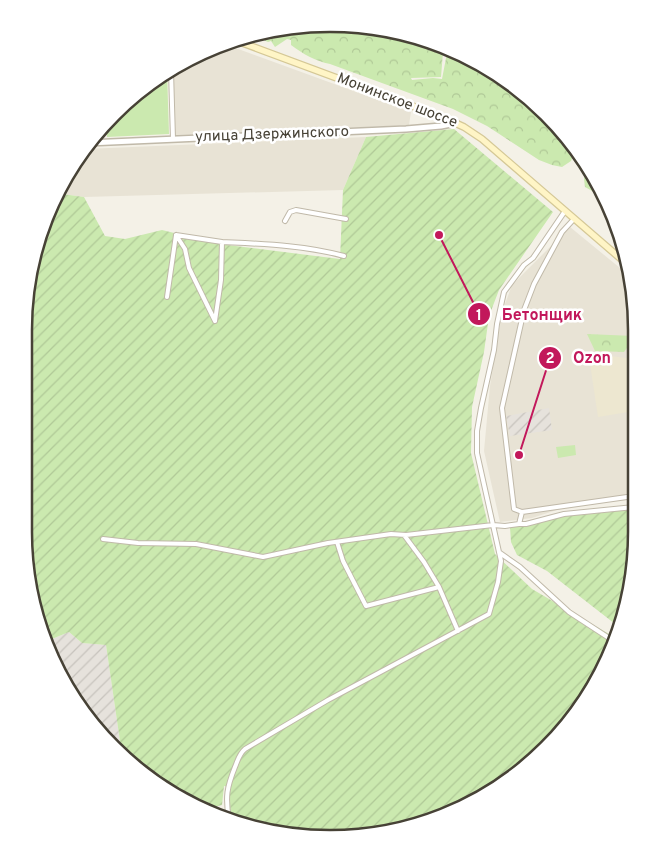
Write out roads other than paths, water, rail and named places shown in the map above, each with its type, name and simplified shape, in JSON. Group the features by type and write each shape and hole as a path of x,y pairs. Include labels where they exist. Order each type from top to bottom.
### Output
{"main road":[{"name":"Монинское шоссе","path":"247,45 456,123 482,140 618,256"}],"street":[{"path":"171,79 173,139"},
{"path":"434,127 442,124 442,117"},
{"name":"улица Дзержинского","path":"99,142 434,127 456,123"},
{"path":"285,222 290,212 296,210 346,219"},
{"path":"228,812 227,790 240,754 245,749 328,700 489,614 498,582 500,553 477,453 477,431 494,350 497,324 504,292 524,265 533,258 565,211"},
{"path":"574,219 559,239 534,284 524,310 502,408 514,509 522,512 628,497"},
{"path":"176,235 186,249 189,268 215,320 222,242"},
{"path":"176,235 222,242 275,244 323,250 344,256"},
{"path":"167,297 176,235"},
{"path":"103,539 196,544 263,557 337,542 391,534 404,535 493,525 526,524 564,514 628,508"},
{"path":"520,524 522,512"},
{"path":"404,535 424,562 439,587 458,631"},
{"path":"337,542 343,561 366,606 439,587"},
{"path":"500,553 520,567 569,612 608,638"}],"place":[{"name":"Бетонщик","path":"439,235"},
{"name":"Ozon","path":"519,455"}]}
